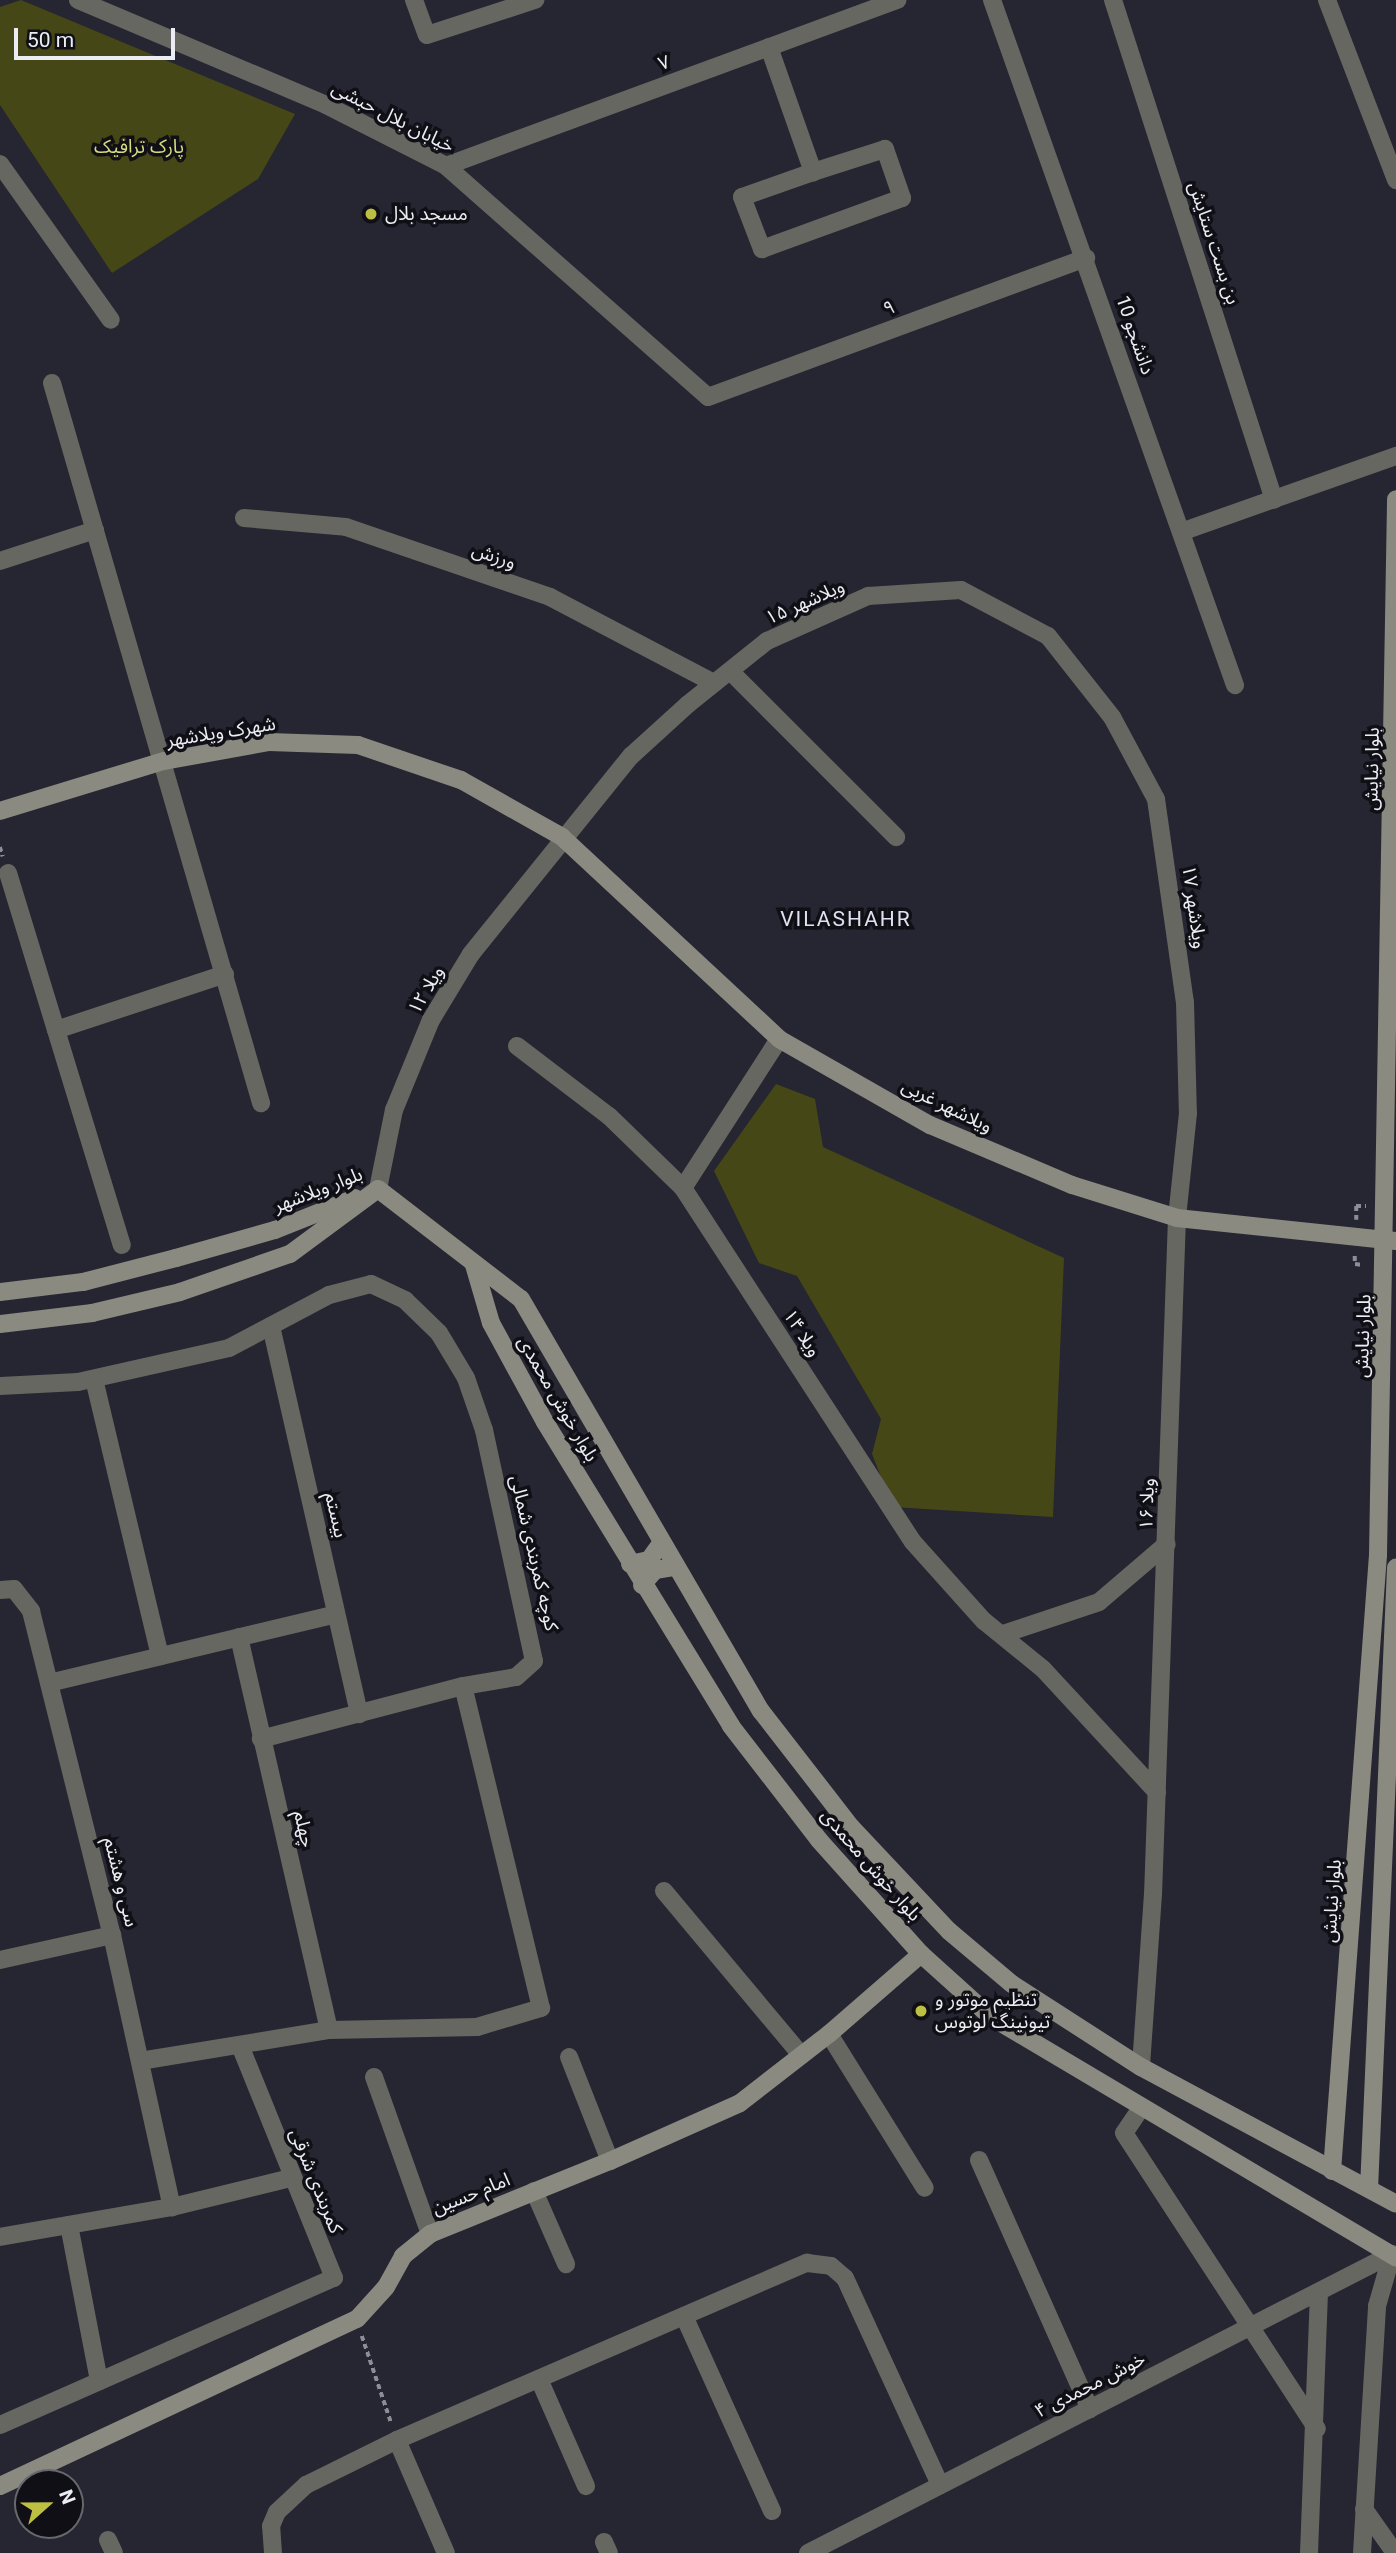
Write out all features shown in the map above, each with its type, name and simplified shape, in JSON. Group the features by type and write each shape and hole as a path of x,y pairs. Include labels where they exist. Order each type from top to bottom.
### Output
{"street":[{"name":"خیابان بلال حبشی","path":"78,0 326,105 446,166 708,397"},
{"path":"414,0 427,35 535,0"},
{"name":"۷","path":"446,166 898,0"},
{"name":"دانشجو 10","path":"992,0 1086,258 1235,685"},
{"name":"بن بست ستایش","path":"1113,0 1275,500"},
{"path":"1327,0 1396,180"},
{"path":"769,47 813,172"},
{"path":"885,149 902,198 762,249 742,197 813,172 885,149"},
{"path":"0,164 111,320"},
{"name":"۹","path":"708,397 1086,258"},
{"path":"52,383 164,761 261,1103"},
{"path":"1181,532 1396,456"},
{"name":"بلوار نیایش","path":"1332,2171 1378,1555 1391,1240 1396,499"},
{"name":"ورزش","path":"244,518 346,527 550,597 714,683"},
{"path":"0,561 95,530"},
{"name":"ویلاشهر ۱۵","path":"562,837 631,756 714,683 767,641 868,596 961,590 1048,636"},
{"name":"ویلاشهر ۱۷","path":"1048,636 1112,717 1156,799 1185,1002 1188,1113 1177,1218"},
{"path":"730,671 896,837"},
{"name":"شهرک ویلاشهر","path":"0,811 164,761 269,742 358,745 461,780 562,837"},
{"name":"ویلاشهر غربی","path":"562,837 779,1039 930,1125 1072,1185 1177,1218 1391,1240"},
{"name":"ویلا ۱۲","path":"378,1189 394,1110 431,1020 471,954 562,837"},
{"path":"8,873 122,1245"},
{"path":"56,1031 225,975"},
{"path":"683,1188 779,1039"},
{"name":"۱۴ ویلا","path":"517,1046 609,1116 683,1188 912,1542 984,1622 1003,1634 1043,1669 1157,1792"},
{"path":"378,1189 474,1265"},
{"name":"بلوار ویلاشهر","path":"0,1292 83,1282 176,1258 275,1230 378,1189"},
{"name":"بلوار ویلاشهر","path":"0,1324 130,1304 290,1254 378,1189"},
{"name":"۱۶ ویلا","path":"1141,2067 1157,1792 1177,1218"},
{"name":"بلوار خوش محمدی","path":"474,1265 521,1299 660,1545 761,1711 851,1827 949,1931 1012,1984 1141,2067 1396,2204"},
{"name":"بلوار خوش محمدی","path":"474,1265 491,1323 642,1585 731,1726 819,1840 921,1954 991,2017 1394,2255"},
{"name":"کوچه کمربندی شمالی","path":"271,1326 329,1295 371,1284 397,1295 439,1333 466,1378 484,1430 535,1652 526,1671 516,1677 463,1686"},
{"path":"0,1386 94,1379 229,1348 271,1326"},
{"name":"بیستم","path":"271,1326 359,1714"},
{"path":"94,1379 160,1656"},
{"path":"1003,1634 1099,1602 1167,1544"},
{"path":"630,1564 649,1560 660,1545"},
{"path":"1378,1555 1396,1556"},
{"path":"642,1585 655,1570 675,1567"},
{"path":"1369,2189 1396,1568"},
{"name":"سی و هشتم","path":"0,1590 14,1589 27,1601 112,1935 172,2207"},
{"path":"49,1683 336,1614"},
{"name":"چهلم","path":"239,1637 329,2030"},
{"path":"140,2061 329,2030 477,2027 541,2008 463,1686 261,1740"},
{"path":"1360,1821 1385,1824"},
{"path":"664,1891 801,2055"},
{"path":"0,1960 112,1935"},
{"name":"امام حسین","path":"0,2486 356,2319 386,2287 403,2256 430,2234 610,2161 740,2103 829,2034 921,1954"},
{"path":"829,2034 925,2188"},
{"name":"کمربندی شرقی","path":"0,2425 334,2278 291,2178 240,2045"},
{"path":"569,2057 610,2161"},
{"path":"374,2077 430,2234"},
{"path":"1141,2108 1124,2133 1317,2429"},
{"path":"979,2160 1090,2409"},
{"path":"0,2237 172,2207 291,2178"},
{"path":"534,2191 566,2264"},
{"path":"69,2225 99,2381"},
{"path":"1362,2553 1377,2306 1394,2255"},
{"name":"خوش محمدی ۴","path":"813,2552 1394,2255"},
{"path":"273,2553 271,2526 286,2501 306,2485 397,2440 807,2263 831,2266 845,2278 940,2485"},
{"path":"1309,2553 1317,2429 1319,2292"},
{"path":"684,2316 772,2511"},
{"path":"539,2379 586,2486"},
{"path":"397,2440 446,2553"},
{"path":"1364,2509 1395,2553"}],"path":[{"path":"356,2319 397,2440"}],"green space":[{"name":"پارک ترافیک","path":"21,0 295,114 258,179 112,273 0,105 0,7"},
{"path":"776,1084 815,1099 823,1147 1064,1258 1053,1517 893,1507 872,1454 881,1419 797,1276 759,1263 714,1171"}],"place":[{"name":"مسجد بلال","path":"371,214"},
{"name":"تنظیم موتور و تیونینگ لوتوس","path":"921,2011"}],"district":[{"name":"VILASHAHR","path":"846,919"}]}
